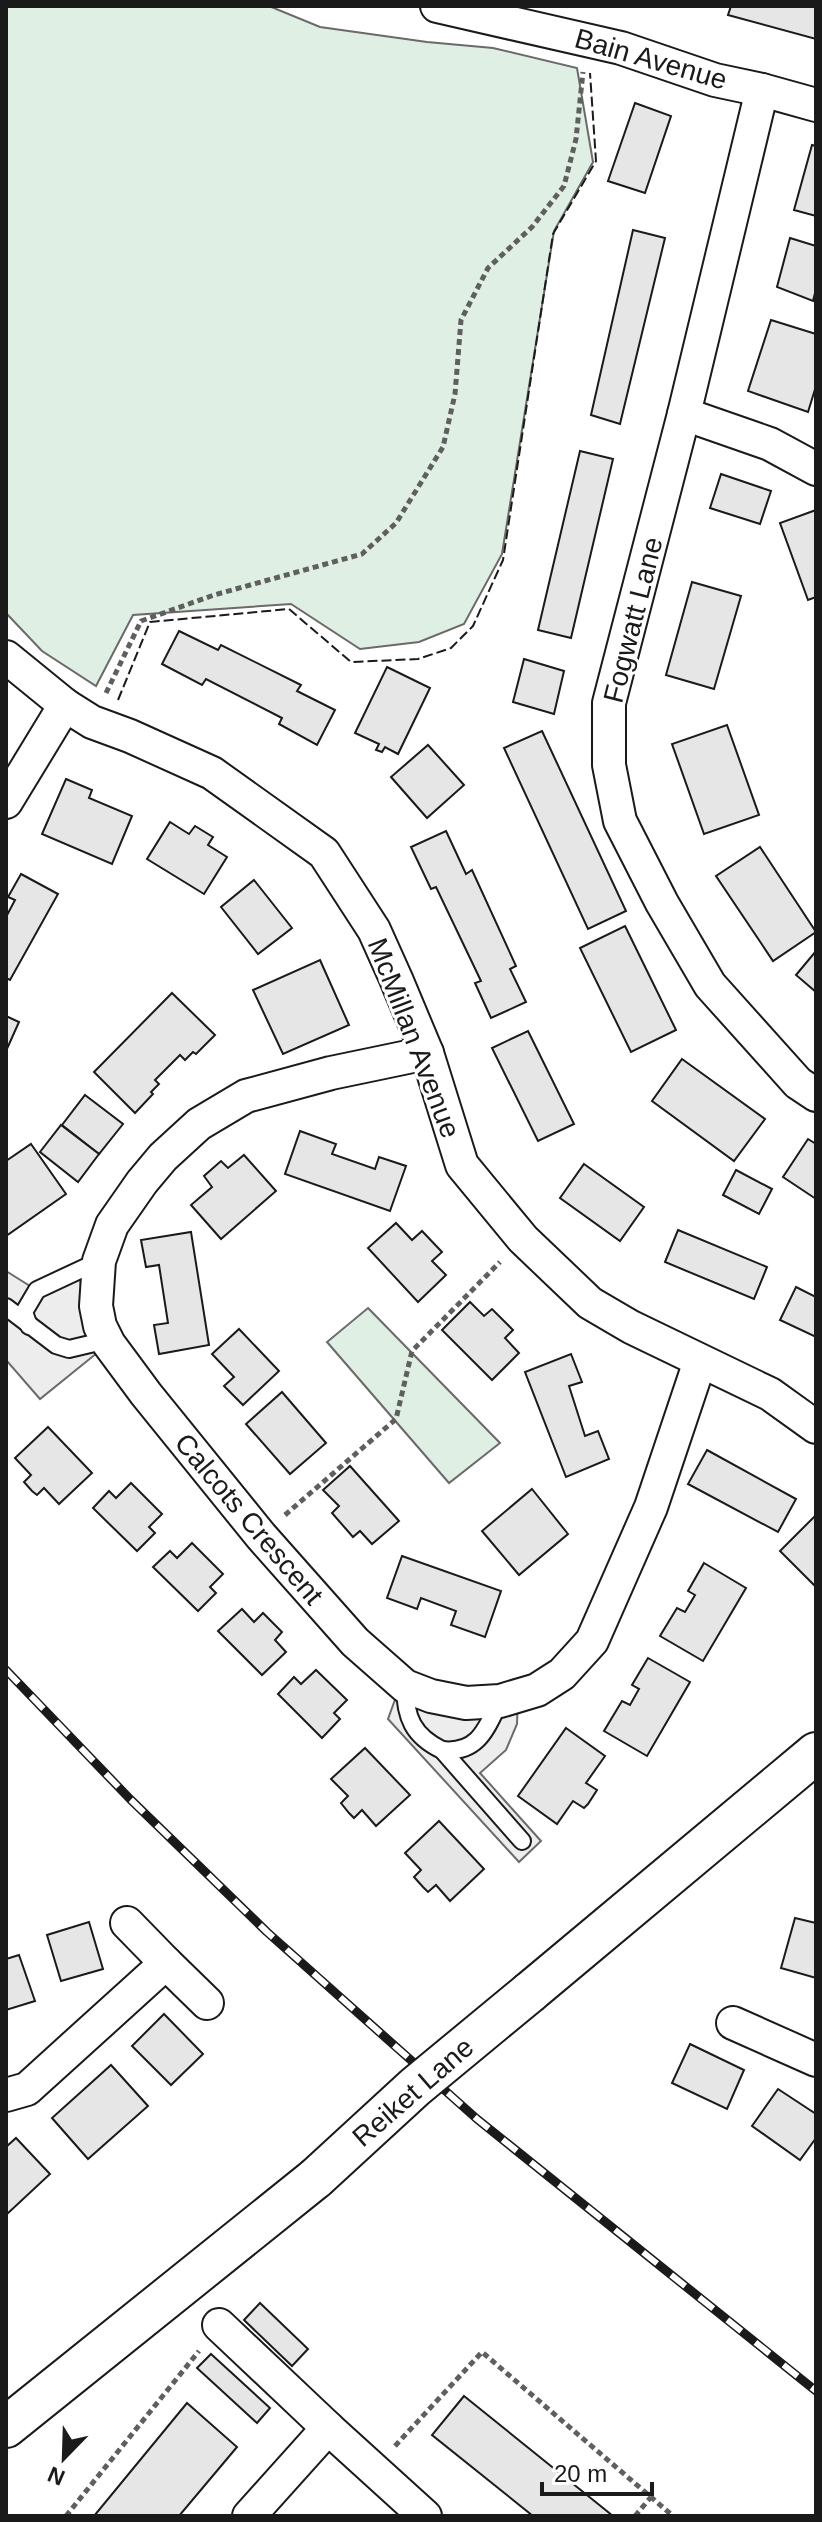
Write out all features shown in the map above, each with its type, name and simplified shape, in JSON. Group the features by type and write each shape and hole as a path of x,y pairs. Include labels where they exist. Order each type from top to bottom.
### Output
{"street":[{"name":"Bain Avenue","path":"437,6 590,39 715,80 816,105"},
{"name":"Fogwatt Lane","path":"762,90 684,414 609,703 609,765 620,821 710,985 798,1083 816,1095"},
{"path":"684,414 770,444 816,469"},
{"name":"McMillan Avenue","path":"6,657 65,705 92,722 212,773 324,853 374,930 427,1053 462,1165 523,1239 590,1303 770,1394 816,1427"},
{"path":"6,802 65,705"},
{"name":"Calcots Crescent","path":"427,1053 331,1073 246,1096 199,1124 163,1157 142,1182 112,1225 99,1261 96,1306 107,1340 146,1394 261,1536 355,1642 405,1686 466,1703 500,1701 537,1690 562,1674 592,1641 651,1507 700,1361"},
{"name":"Reiket Lane","path":"6,2427 316,2178 415,2087 816,1753"},
{"path":"127,1923 207,2003"},
{"path":"6,2095 27,2089 166,1963"},
{"path":"733,2023 816,2060"},
{"path":"219,2325 372,2471 425,2516"},
{"path":"249,2516 328,2428"}],"lane":[{"path":"29,1326 24,1312 37,1290 99,1261"},
{"path":"6,1307 56,1345 69,1349 107,1340"},
{"path":"405,1686 405,1706 410,1724 429,1744 442,1750 457,1751 478,1739 500,1701"},
{"path":"442,1750 522,1841"}],"path":[{"path":"92,722 141,621 214,595 362,554 396,523 443,447 455,394 461,320 488,268 532,227 564,186 576,139 583,70 590,39"},
{"path":"261,1536 396,1419 412,1351 523,1239"},
{"path":"66,2516 219,2325"},
{"path":"372,2471 482,2352 673,2516"},
{"path":"635,2516 651,2497"}],"green space":[{"path":"6,6 269,6 320,27 493,48 577,68 593,162 554,231 502,554 464,624 419,642 360,649 291,604 133,615 96,686 42,651 6,613"},
{"path":"368,1308 500,1443 449,1483 327,1342"}],"shaded area":[{"path":"6,1271 30,1286 80,1276 83,1309 97,1353 40,1399 6,1360"},
{"path":"401,1683 518,1696 517,1724 506,1750 480,1773 541,1841 519,1862 388,1719"}],"building":[{"path":"731,6 816,6 816,39 728,15"},
{"path":"635,103 671,116 645,193 608,181"},
{"path":"812,145 816,146 816,216 794,210"},
{"path":"633,230 665,238 620,424 591,415"},
{"path":"790,238 816,246 813,301 777,287"},
{"path":"771,320 816,334 816,386 808,412 748,391"},
{"path":"580,451 613,459 571,638 538,630"},
{"path":"721,474 771,491 760,524 710,508"},
{"path":"816,510 816,597 808,600 780,523"},
{"path":"692,582 741,596 714,689 666,675"},
{"path":"179,631 218,650 221,645 301,685 297,691 335,710 317,745 279,724 282,718 206,679 202,685 162,664"},
{"path":"524,659 564,671 554,714 513,702"},
{"path":"387,667 430,688 398,754 385,747 382,752 376,750 379,744 355,733"},
{"path":"727,725 759,815 704,834 672,744"},
{"path":"542,731 626,911 588,929 504,748"},
{"path":"428,745 464,785 427,818 391,777"},
{"path":"66,779 92,790 89,798 132,816 112,864 42,834"},
{"path":"170,822 189,834 195,826 213,837 208,845 227,857 204,894 147,859"},
{"path":"446,831 466,874 472,870 516,966 510,969 526,1002 491,1018 475,983 481,981 436,887 431,889 411,847"},
{"path":"760,847 816,932 773,961 716,876"},
{"path":"21,874 58,894 10,980 6,978 6,917 15,900 8,897"},
{"path":"254,880 292,928 258,954 221,907"},
{"path":"625,926 676,1030 631,1052 580,948"},
{"path":"816,951 816,992 796,975"},
{"path":"320,960 349,1025 283,1054 253,990"},
{"path":"172,993 215,1035 196,1054 193,1052 185,1060 180,1055 155,1080 159,1084 151,1092 153,1094 135,1113 94,1072"},
{"path":"6,1016 19,1022 6,1051"},
{"path":"528,1031 574,1124 538,1141 492,1048"},
{"path":"682,1059 765,1119 734,1161 652,1101"},
{"path":"85,1095 123,1124 99,1154 62,1125"},
{"path":"61,1125 99,1154 78,1182 40,1152"},
{"path":"300,1131 336,1144 332,1154 375,1169 379,1157 406,1166 390,1211 285,1174"},
{"path":"808,1139 816,1144 816,1199 783,1177"},
{"path":"31,1144 66,1194 6,1236 6,1161"},
{"path":"244,1155 276,1191 221,1239 191,1205 212,1187 204,1176 221,1161 228,1168"},
{"path":"584,1164 644,1207 620,1241 560,1198"},
{"path":"736,1170 772,1189 759,1214 723,1195"},
{"path":"396,1223 412,1240 422,1231 442,1252 432,1261 446,1275 418,1302 368,1248"},
{"path":"678,1230 767,1267 754,1299 665,1262"},
{"path":"191,1232 209,1345 159,1354 154,1325 168,1323 159,1265 146,1267 141,1240"},
{"path":"796,1287 816,1297 816,1337 780,1320"},
{"path":"470,1302 484,1316 492,1309 513,1330 505,1338 519,1353 492,1380 442,1330"},
{"path":"239,1329 279,1371 243,1405 224,1386 234,1377 212,1354"},
{"path":"571,1354 582,1382 569,1386 585,1436 598,1431 609,1459 566,1477 525,1372"},
{"path":"282,1392 326,1443 290,1474 246,1424"},
{"path":"48,1427 92,1473 59,1504 44,1488 37,1495 32,1491 24,1482 31,1475 15,1458"},
{"path":"707,1450 796,1499 778,1532 688,1484"},
{"path":"350,1466 399,1521 372,1544 360,1531 353,1537 332,1513 339,1506 323,1490"},
{"path":"131,1483 162,1514 149,1527 155,1533 137,1551 93,1508 109,1491 116,1498"},
{"path":"532,1489 568,1534 519,1575 482,1531"},
{"path":"814,1517 816,1520 816,1587 780,1551"},
{"path":"192,1543 223,1574 210,1587 216,1593 198,1611 153,1567 170,1551 177,1558"},
{"path":"402,1556 501,1591 485,1637 451,1625 456,1611 421,1598 417,1609 387,1598"},
{"path":"704,1563 746,1588 703,1661 660,1636 677,1608 685,1612 695,1595 688,1591"},
{"path":"242,1609 254,1622 263,1613 282,1632 275,1640 286,1652 262,1675 218,1631"},
{"path":"648,1658 690,1682 647,1756 604,1731 622,1701 630,1705 639,1689 632,1685"},
{"path":"316,1670 347,1700 334,1713 340,1719 322,1738 278,1694 294,1677 301,1684"},
{"path":"566,1728 605,1756 586,1783 597,1790 588,1804 584,1808 573,1801 557,1824 518,1796"},
{"path":"365,1748 410,1795 376,1826 362,1810 354,1818 349,1813 341,1803 348,1796 331,1779"},
{"path":"439,1821 484,1869 450,1901 436,1885 428,1892 423,1887 414,1877 421,1870 405,1853"},
{"path":"795,1918 816,1923 816,1978 781,1968"},
{"path":"89,1922 103,1969 61,1981 47,1935"},
{"path":"19,1955 35,2001 6,2010 6,1959"},
{"path":"164,2014 203,2054 171,2085 132,2046"},
{"path":"690,2044 744,2070 727,2109 672,2083"},
{"path":"111,2065 148,2106 88,2159 52,2118"},
{"path":"778,2089 816,2114 816,2138 800,2160 752,2126"},
{"path":"16,2138 50,2174 6,2215 6,2147"},
{"path":"260,2303 308,2349 292,2366 244,2320"},
{"path":"211,2354 270,2408 257,2423 197,2368"},
{"path":"464,2396 613,2516 533,2516 432,2435"},
{"path":"187,2403 237,2447 179,2516 94,2516"}],"railway":[{"path":"6,1670 130,1799 267,1932 477,2119 816,2391"}],"fence":[{"path":"118,700 150,622 289,609 351,662 418,659 451,648 473,626 503,560 553,234 596,161 590,73"}]}
